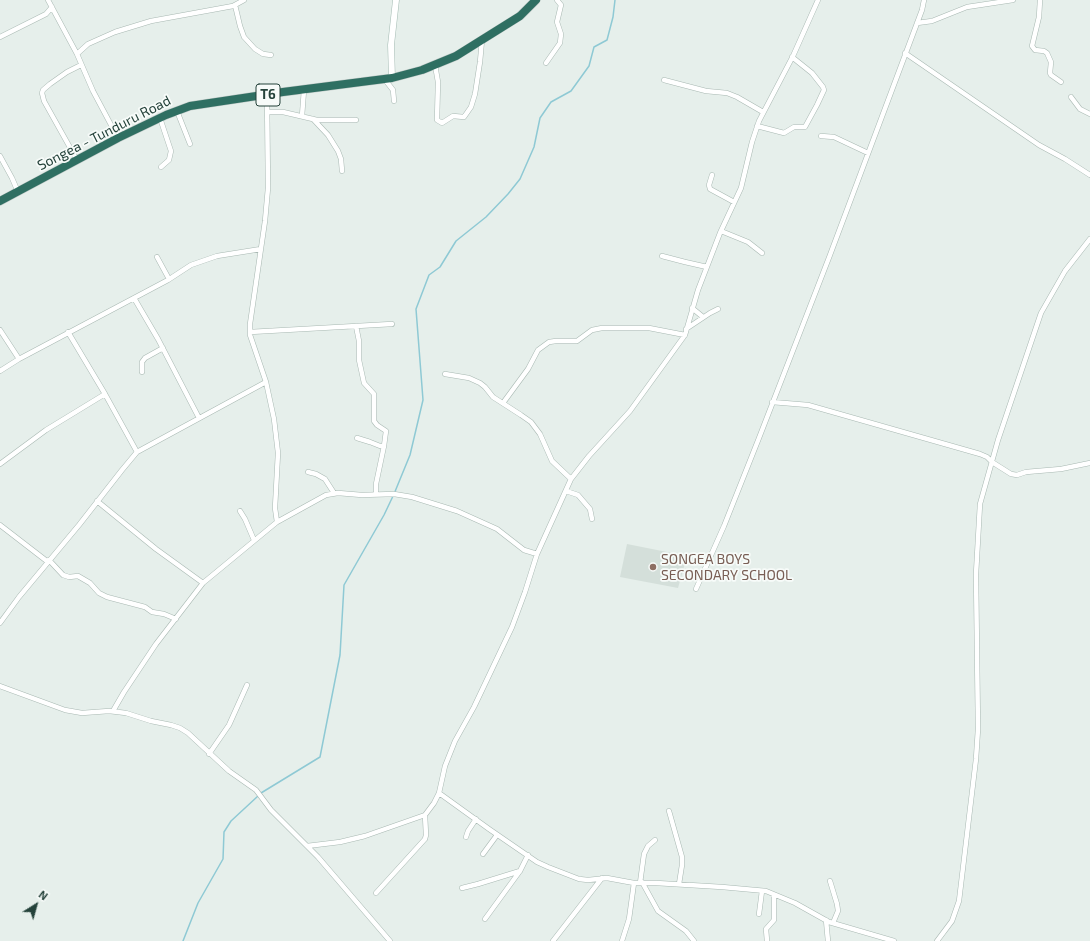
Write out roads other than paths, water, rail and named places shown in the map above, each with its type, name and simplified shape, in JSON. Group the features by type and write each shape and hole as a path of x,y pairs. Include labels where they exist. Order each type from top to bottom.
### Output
{"highway":[{"name":"Songea - Tunduru Road","path":"0,201 118,138 160,118 190,106 392,78 422,70 456,56 520,16 536,0"}],"street":[{"path":"48,0 78,54 93,91 118,138"},
{"path":"78,54 88,44 116,31 151,21 235,5 244,0"},
{"path":"392,78 391,45 396,0"},
{"path":"546,63 560,43 561,34 557,22 561,5 557,0"},
{"path":"308,846 340,842 365,836 425,815 434,803 439,792 455,741 474,707 509,632 526,592 537,554 571,479 582,464 634,406 685,335 698,290 741,188 757,126 792,57 818,0"},
{"path":"696,590 724,526 772,402 868,153 917,23 924,0"},
{"path":"917,23 932,21 967,7 1012,0"},
{"path":"1040,0 1039,17 1032,46 1035,50 1044,51 1047,53 1050,62 1050,73 1060,82"},
{"path":"235,5 240,26 247,41 259,51 271,55"},
{"path":"0,37 46,14 52,7"},
{"path":"435,65 438,82 437,120 442,123 453,116 464,117 471,106 475,94 482,40"},
{"path":"905,54 1039,145 1065,159 1090,176"},
{"path":"757,126 784,133 794,127 805,128 818,105 824,90 823,86 812,73 792,57"},
{"path":"77,160 44,101 42,94 43,90 50,84 67,72 82,65"},
{"path":"383,79 393,90 394,101"},
{"path":"664,80 706,91 737,96 763,112"},
{"path":"302,116 304,90"},
{"path":"267,95 268,188 250,332 266,382 274,419 278,453 275,508 277,522"},
{"path":"1071,97 1080,109 1090,114"},
{"path":"176,111 190,144"},
{"path":"268,112 283,112 329,121 356,120"},
{"path":"160,118 171,151 169,160 161,167"},
{"path":"313,119 328,134 336,147 341,159 342,171"},
{"path":"821,136 834,137 868,153"},
{"path":"0,156 18,192"},
{"path":"712,175 709,185 710,189 734,202"},
{"path":"722,231 748,242 762,253"},
{"path":"937,941 952,921 959,902 971,807 978,729 976,574 980,504 992,462 1041,313 1065,271 1090,239"},
{"path":"0,371 68,332 134,298 191,266 210,259 261,249"},
{"path":"662,256 707,267"},
{"path":"157,257 169,279"},
{"path":"134,298 163,348 199,418"},
{"path":"692,308 703,318"},
{"path":"686,329 718,309"},
{"path":"250,332 392,324"},
{"path":"356,326 359,341 359,360 364,383 374,394 374,421 386,431 376,484 376,494"},
{"path":"503,403 528,369 538,350 549,342 577,341 592,330 602,328 649,328 685,335"},
{"path":"0,330 19,359"},
{"path":"68,332 138,452"},
{"path":"142,372 142,362 145,358 163,348"},
{"path":"445,374 469,378 480,383 493,397 531,422 540,434 552,461 571,479"},
{"path":"0,623 48,561 138,452 266,382"},
{"path":"0,464 46,430 105,394"},
{"path":"772,402 808,405 980,454 987,457 1011,474 1017,475 1026,472 1061,469 1090,463"},
{"path":"357,438 384,446"},
{"path":"308,472 325,479 334,493"},
{"path":"566,491 578,495 590,509 592,519"},
{"path":"113,712 124,692 156,644 203,583 277,522 318,499 334,493 356,495 394,494 412,497 456,511 499,530 524,550 537,554"},
{"path":"97,501 156,549 203,583"},
{"path":"240,511 254,540"},
{"path":"0,525 48,561 63,575 69,577 78,576 90,583 99,593 107,598 145,607 152,612 164,614 176,619"},
{"path":"210,754 228,725 247,685"},
{"path":"0,686 65,710 82,713 113,712 133,714 151,721 180,728 188,733 229,771 256,790 262,799 284,823 308,846 390,941"},
{"path":"439,792 497,835 528,855 548,867 579,879 588,880 602,878 639,883 679,884 762,891 799,905 833,923 894,941"},
{"path":"668,811 682,857 679,884"},
{"path":"376,893 425,839 425,815"},
{"path":"466,837 469,828 476,819"},
{"path":"483,854 497,835"},
{"path":"622,941 630,919 639,883 644,854 648,846 655,840"},
{"path":"485,919 520,871 528,855"},
{"path":"462,888 520,871"},
{"path":"553,941 602,878"},
{"path":"830,880 837,904 837,916 833,923"},
{"path":"639,883 658,911 686,931 694,941"},
{"path":"759,914 762,891"},
{"path":"767,941 766,929 774,920 774,895"},
{"path":"826,920 828,941"}],"waterway":[{"path":"261,793 320,757 340,655 344,585 384,515 394,494 410,455 423,400 416,309 429,275 440,267 456,241 486,217 520,179 534,147 540,118 551,102 571,91 589,66 594,47 607,40 613,17 615,0"},
{"path":"183,941 198,903 223,859 224,832 231,821 258,796"}],"place":[{"name":"SONGEA BOYS SECONDARY SCHOOL","path":"653,567"}]}
